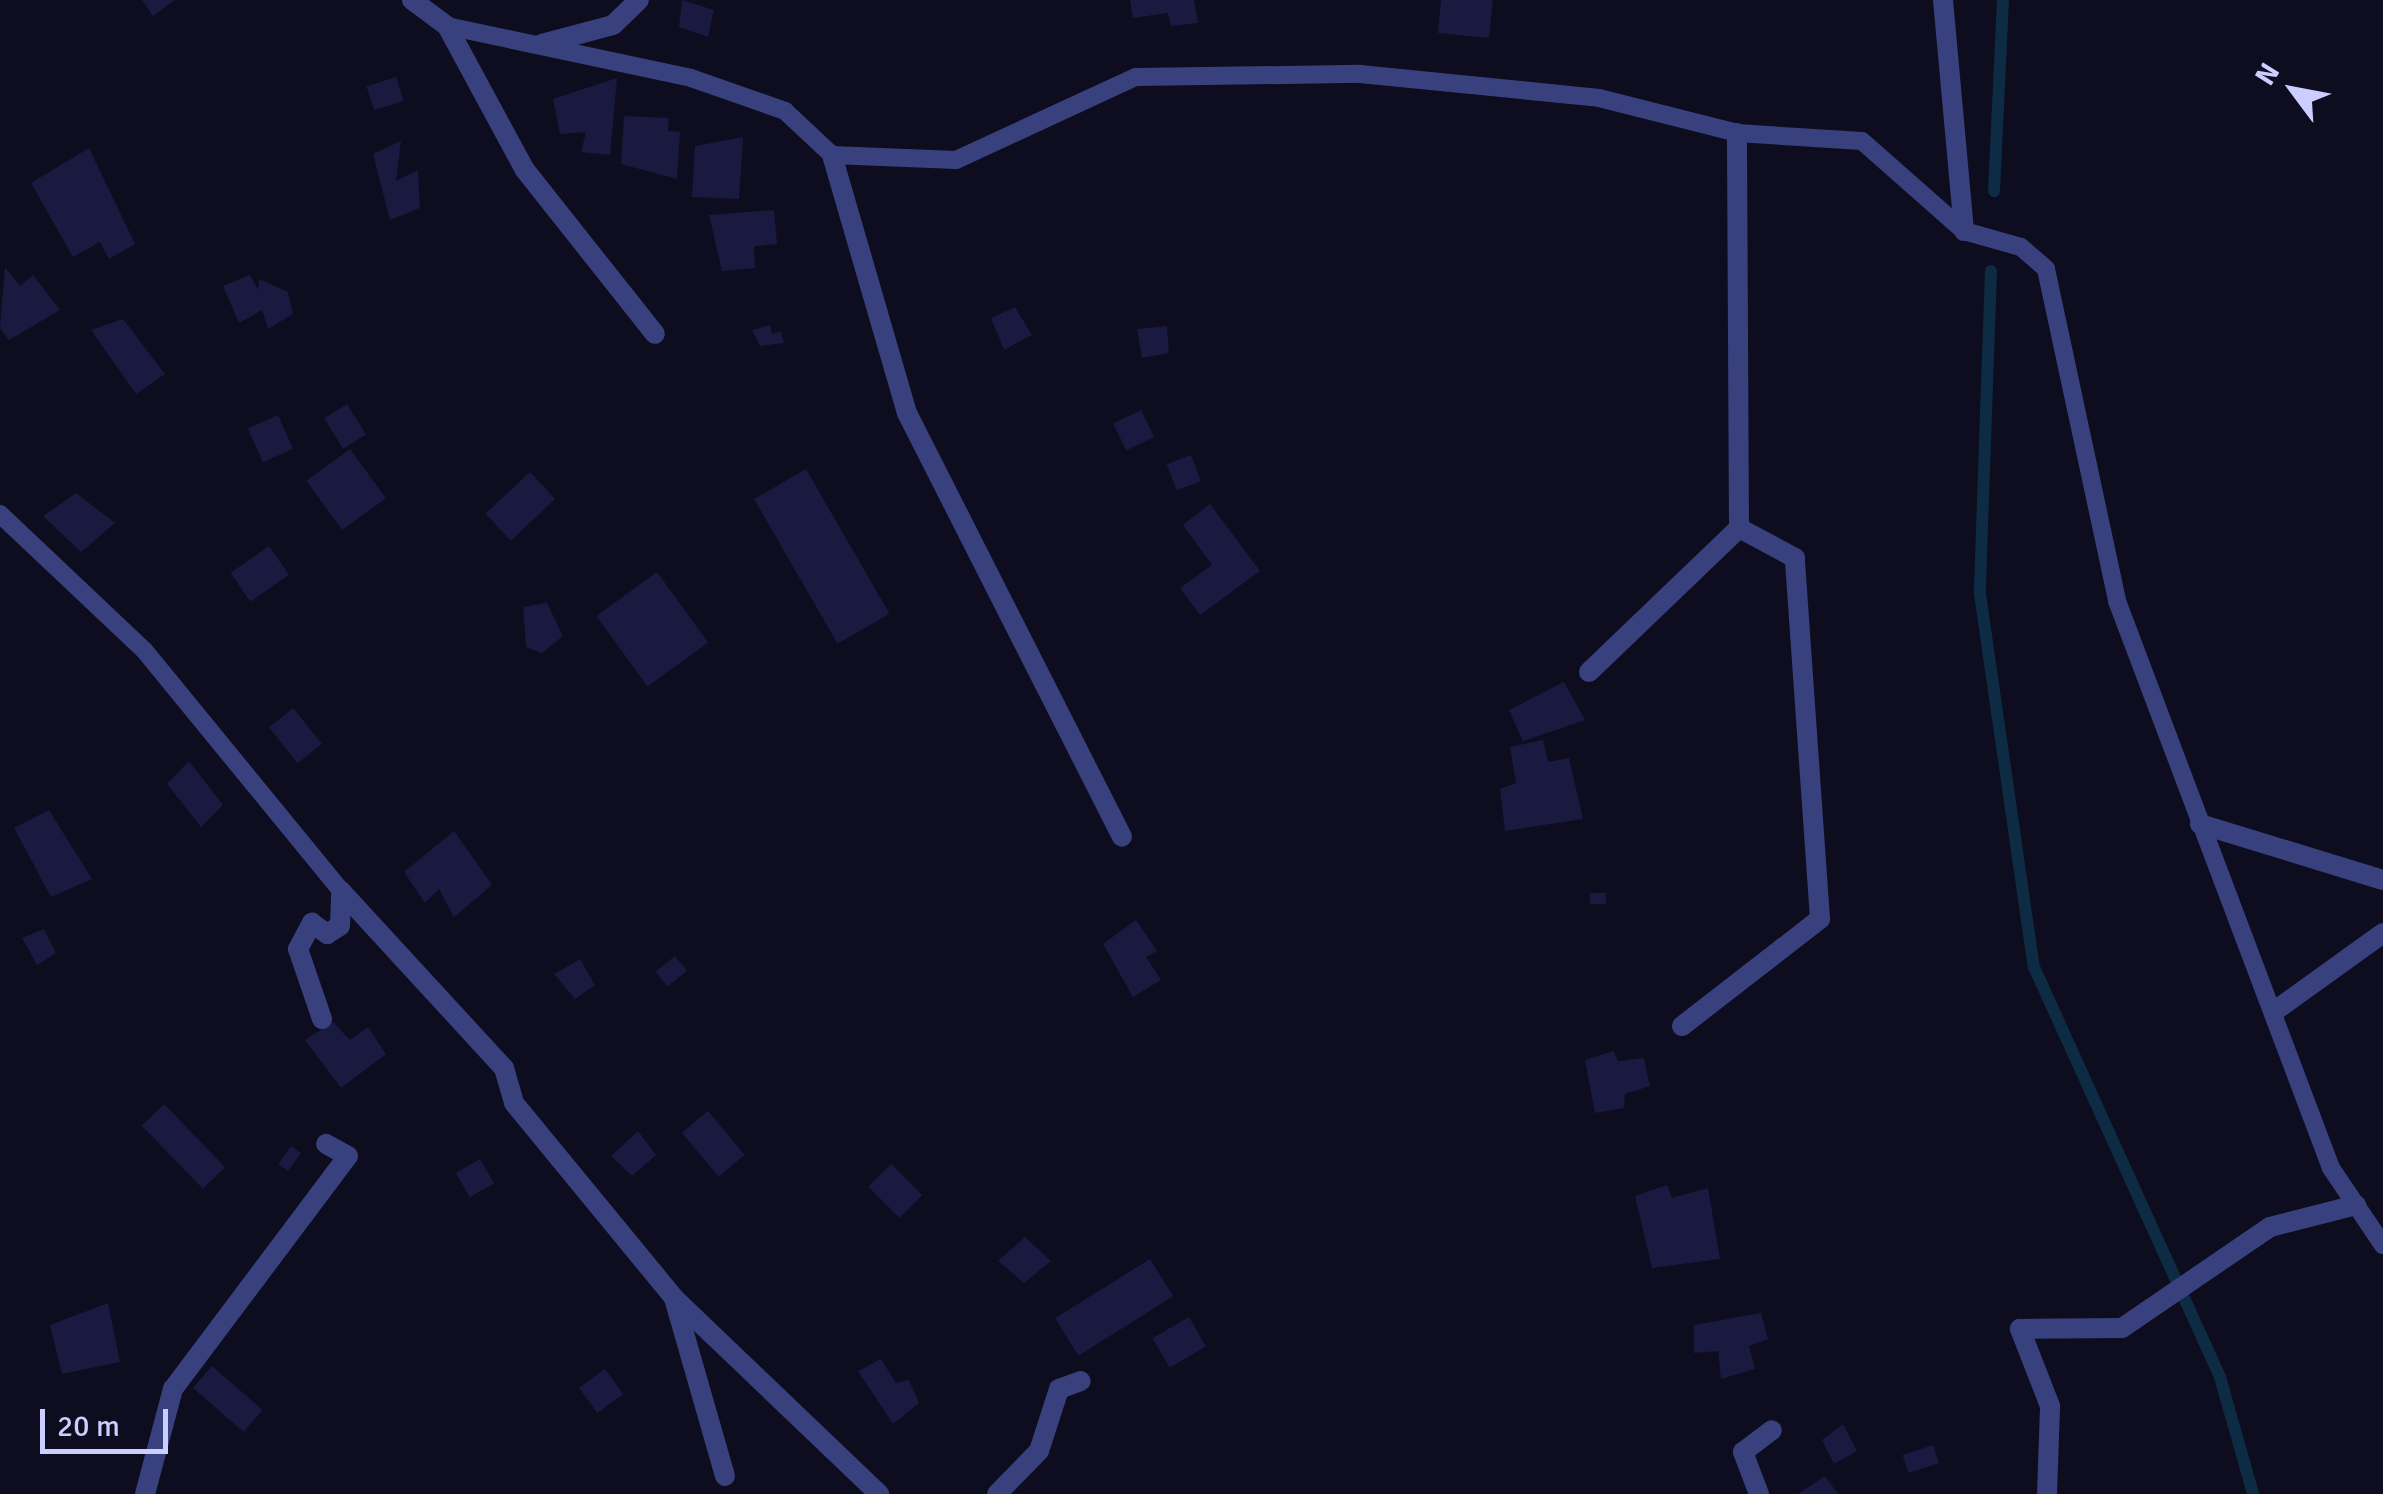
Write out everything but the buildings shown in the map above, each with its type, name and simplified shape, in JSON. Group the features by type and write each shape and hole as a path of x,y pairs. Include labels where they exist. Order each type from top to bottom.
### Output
{"street":[{"path":"412,0 447,26 525,170 655,334"},
{"path":"1943,0 1964,231"},
{"path":"542,44 642,3"},
{"path":"1589,672 1739,528 1736,133"},
{"path":"832,155 907,413 1122,836"},
{"path":"1682,1026 1820,920 1795,558 1739,528"},
{"path":"2200,824 2383,880"},
{"path":"322,1019 298,949 312,923 327,934 340,926 340,891"},
{"path":"340,891 504,1068 514,1104 674,1298 879,1494"},
{"path":"2276,1010 2383,933"},
{"path":"145,1494 173,1389 348,1156 326,1144"},
{"path":"2047,1494 2050,1406 2020,1329 2122,1328 2270,1227 2356,1205"},
{"path":"674,1298 725,1476"},
{"path":"997,1494 1039,1451 1059,1388 1080,1382"},
{"path":"1759,1494 1743,1452 1772,1430"}],"lane":[{"path":"447,26 628,59 785,111 832,155 956,160 1136,77 1360,74 1599,98 1736,133 1862,141 1964,231 2020,247 2046,269 2117,601 2200,824 2276,1010 2331,1168 2383,1245"},
{"path":"0,514 144,650 340,891"}],"waterway":[{"path":"1994,191 2003,0"},
{"path":"1991,271 1980,594 2034,967 2220,1377 2253,1494"}]}
